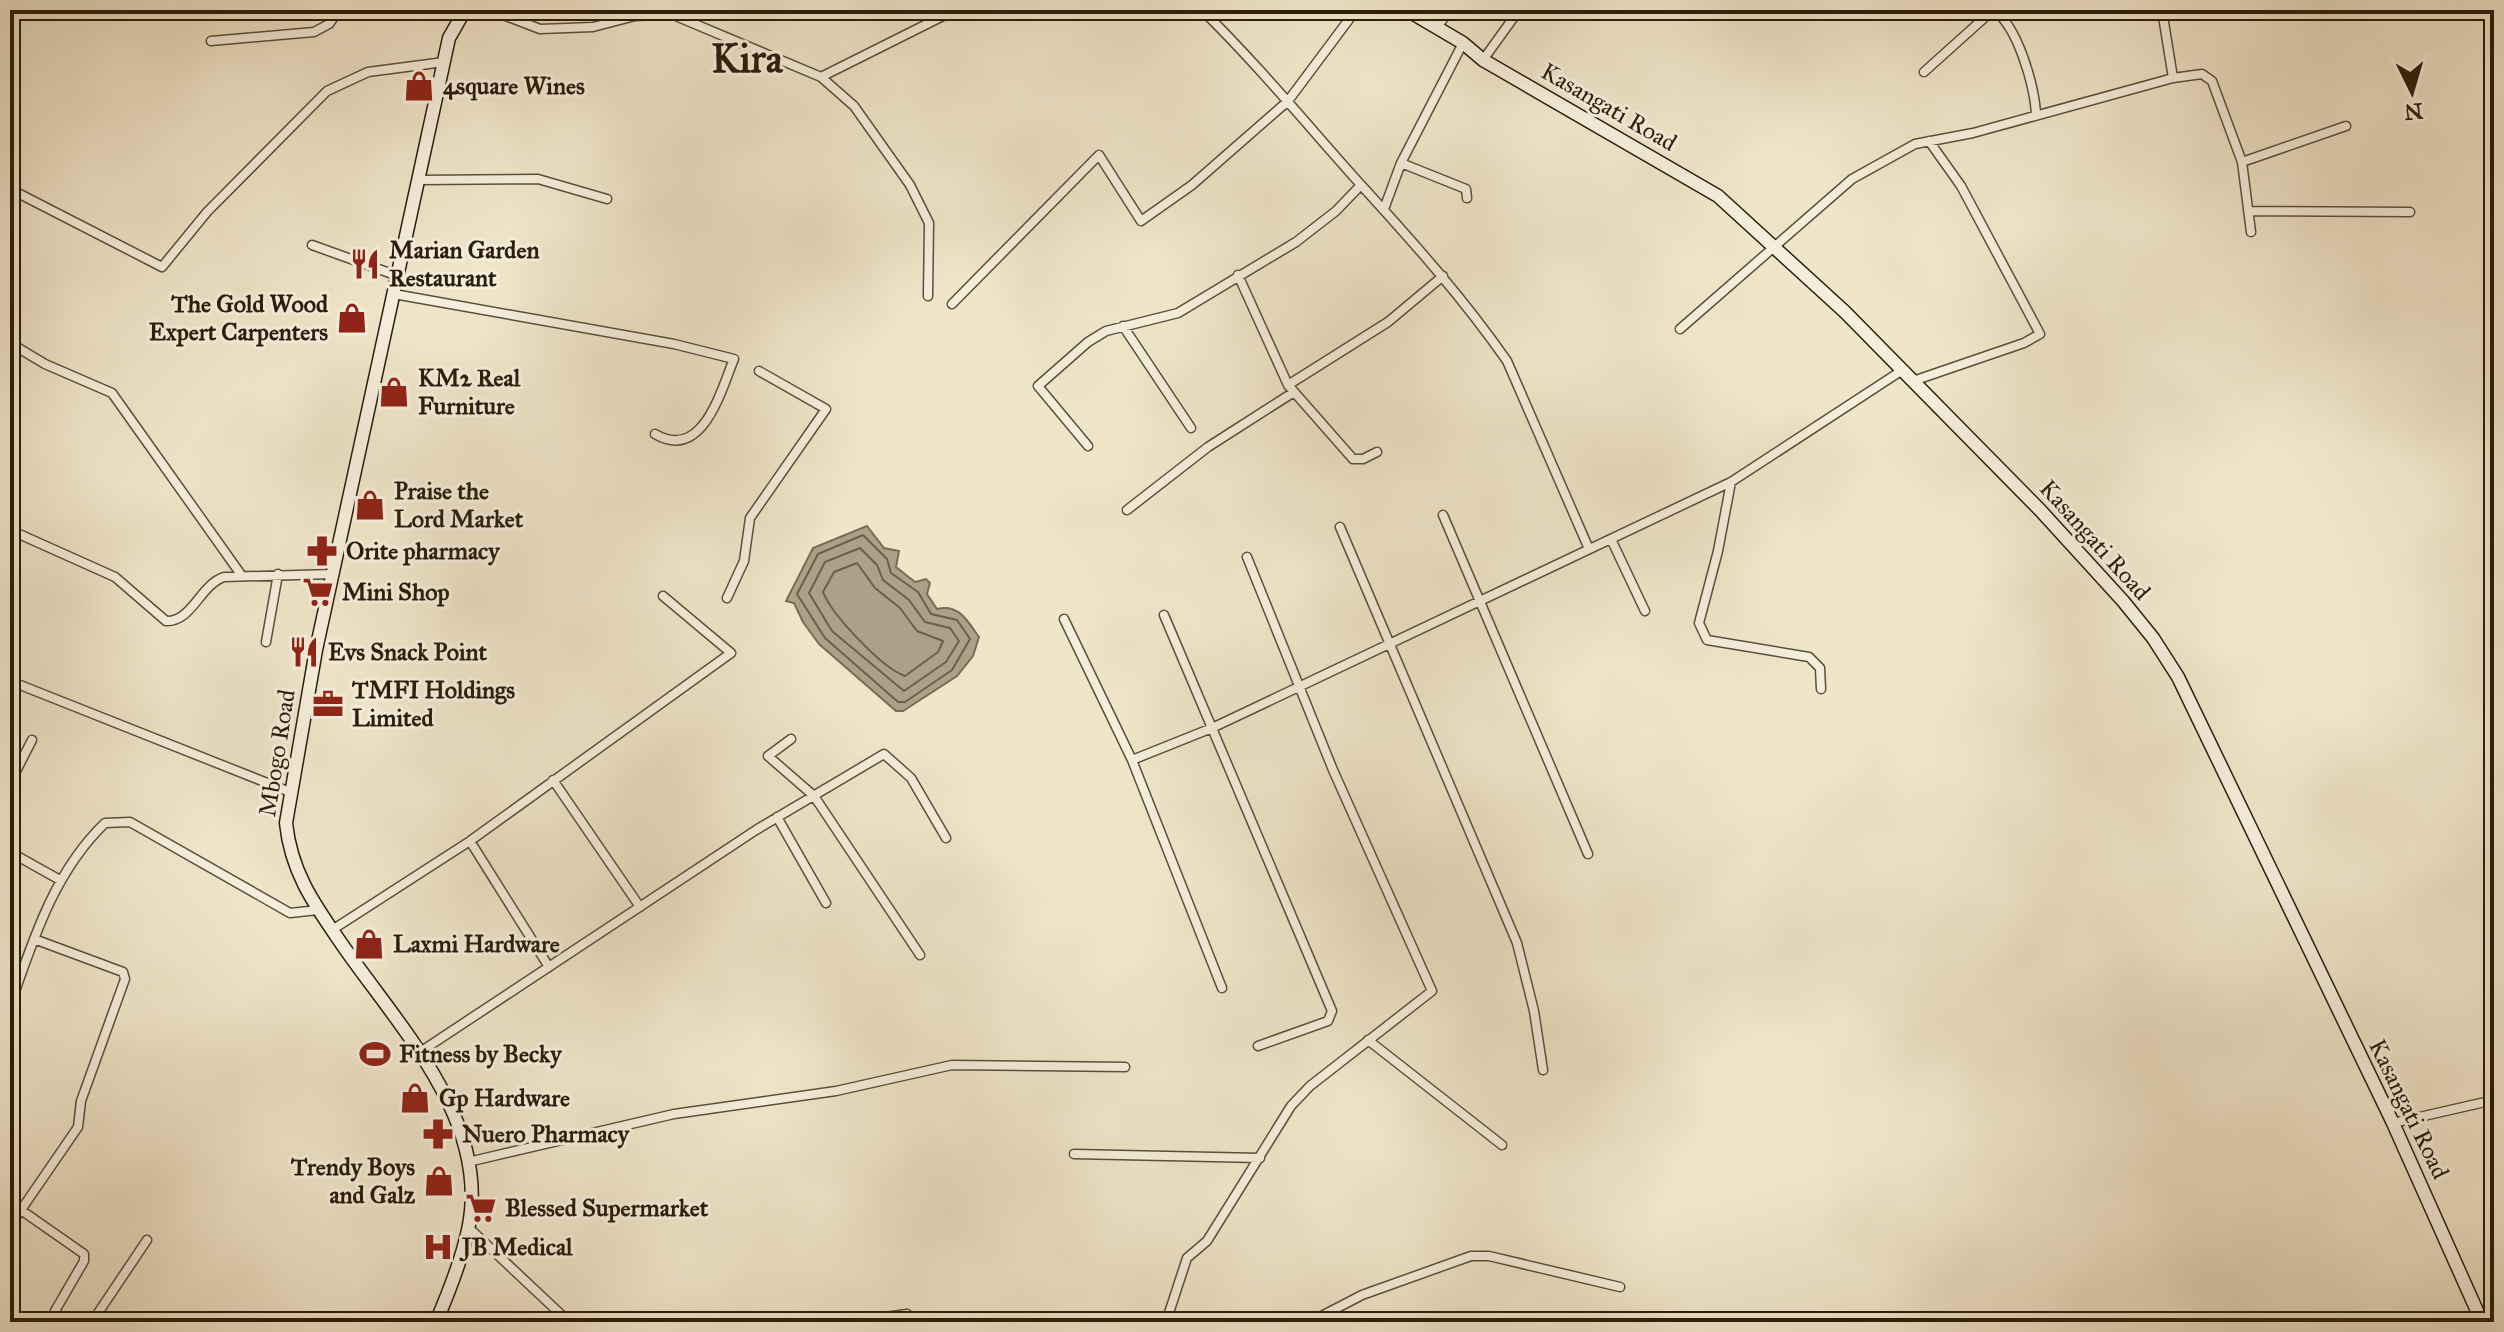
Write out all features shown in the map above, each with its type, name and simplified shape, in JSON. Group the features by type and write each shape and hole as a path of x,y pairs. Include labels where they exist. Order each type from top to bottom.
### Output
{"street":[{"path":"211,41 314,32 329,24 339,10"},
{"name":"Mbogo Road","path":"436,1322 469,1228 468,1162 456,1121 420,1052 302,885 289,847 290,792 333,574 449,38 465,10"},
{"path":"490,10 540,29 593,27 635,16 671,14 821,77 854,106 910,185 929,223 928,296"},
{"path":"821,77 955,10"},
{"path":"1202,10 1288,101 1443,276 1507,361 1589,549"},
{"path":"952,304 1099,155 1141,221 1192,185 1288,101 1356,10"},
{"name":"Kasangati Road","path":"1407,10 1463,43 1483,60 1718,196 1845,312 2040,510 2153,638 2178,677 2393,1123 2482,1322"},
{"path":"1437,27 1450,10"},
{"path":"1483,60 1519,10"},
{"path":"2162,10 2173,78"},
{"path":"1924,72 1998,11 2022,57 2036,113"},
{"path":"1384,209 1401,163 1463,43"},
{"path":"10,189 162,267 207,212 327,91 368,72 444,62"},
{"path":"1680,329 1852,179 1882,159 1929,141 1973,133 2036,113 2173,78 2202,74 2212,81 2242,162 2251,232"},
{"path":"2242,162 2346,126"},
{"path":"1913,381 2024,343 2040,334 1967,198 1929,141"},
{"path":"1401,163 1466,189 1467,198"},
{"path":"419,180 538,179 607,199"},
{"path":"1088,446 1038,386 1088,342 1106,331 1178,313 1296,242 1336,211 1361,185"},
{"path":"2248,211 2410,212"},
{"path":"312,245 398,276"},
{"path":"1238,275 1291,388 1353,459 1363,459 1377,452"},
{"path":"1127,510 1208,447 1388,322 1443,276"},
{"path":"394,294 674,344 734,359 708,422 700,430 677,440 655,434"},
{"path":"1123,326 1191,428"},
{"path":"10,343 45,364 112,393 242,576"},
{"path":"727,598 744,561 750,518 826,409 759,371"},
{"path":"1132,760 1212,728 1731,482 1901,371"},
{"path":"1731,482 1718,551 1699,623 1701,634 1707,640 1809,657 1820,668 1821,689"},
{"path":"1443,515 1588,854"},
{"path":"1340,527 1517,943 1534,1011 1543,1070"},
{"path":"10,530 115,577 166,621 182,617 218,579 333,574"},
{"path":"1611,539 1645,611"},
{"path":"1166,1322 1187,1258 1207,1241 1291,1106 1368,1040 1429,997 1432,989 1333,770 1247,557"},
{"path":"266,642 278,574"},
{"path":"332,930 470,841 731,653 663,596"},
{"path":"1164,615 1332,1011 1328,1021 1258,1046"},
{"path":"1064,619 1132,760 1222,988"},
{"path":"10,681 290,792"},
{"path":"791,739 768,756 814,796 920,955"},
{"path":"10,783 32,740"},
{"path":"420,1052 777,817 884,754 911,778 946,838"},
{"path":"553,780 640,907"},
{"path":"777,817 826,903"},
{"path":"10,1006 34,939 60,880 105,823 130,822 290,913 318,910"},
{"path":"470,841 549,967"},
{"path":"10,852 60,880"},
{"path":"10,1225 78,1127 81,1101 125,979 123,972 34,939"},
{"path":"1368,1040 1377,1043 1502,1145"},
{"path":"468,1162 674,1114 836,1091 952,1065 1125,1067"},
{"path":"2393,1123 2494,1100"},
{"path":"1074,1154 1260,1158"},
{"path":"21,1210 85,1256 55,1311 54,1322"},
{"path":"469,1228 569,1322"},
{"path":"92,1322 147,1240"},
{"path":"1310,1322 1362,1295 1471,1256 1489,1256 1620,1287"},
{"path":"849,1322 907,1314"},
{"path":"338,1322 373,1322"}],"water":[{"path":"867,526 884,548 899,551 896,567 915,582 926,579 930,583 927,594 937,609 957,611 979,637 973,656 957,676 903,711 896,711 819,644 794,603 786,601 813,548"}],"waterway":[{"path":"2494,123 2494,142"}],"place":[{"name":"4square Wines","path":"419,86"},
{"name":"Marian Garden Restaurant","path":"365,264"},
{"name":"The Gold Wood Expert Carpenters","path":"352,318"},
{"name":"KM2 Real Furniture","path":"394,392"},
{"name":"Praise the Lord Market","path":"370,505"},
{"name":"Orite pharmacy","path":"322,551"},
{"name":"Mini Shop","path":"318,592"},
{"name":"Evs Snack Point","path":"304,652"},
{"name":"TMFI Holdings Limited","path":"328,704"},
{"name":"Laxmi Hardware","path":"369,944"},
{"name":"Fitness by Becky","path":"375,1054"},
{"name":"Gp Hardware","path":"415,1098"},
{"name":"Nuero Pharmacy","path":"438,1134"},
{"name":"Trendy Boys and Galz","path":"439,1181"},
{"name":"Blessed Supermarket","path":"481,1208"},
{"name":"JB Medical","path":"438,1247"}],"district":[{"name":"Kira","path":"747,58"}]}
